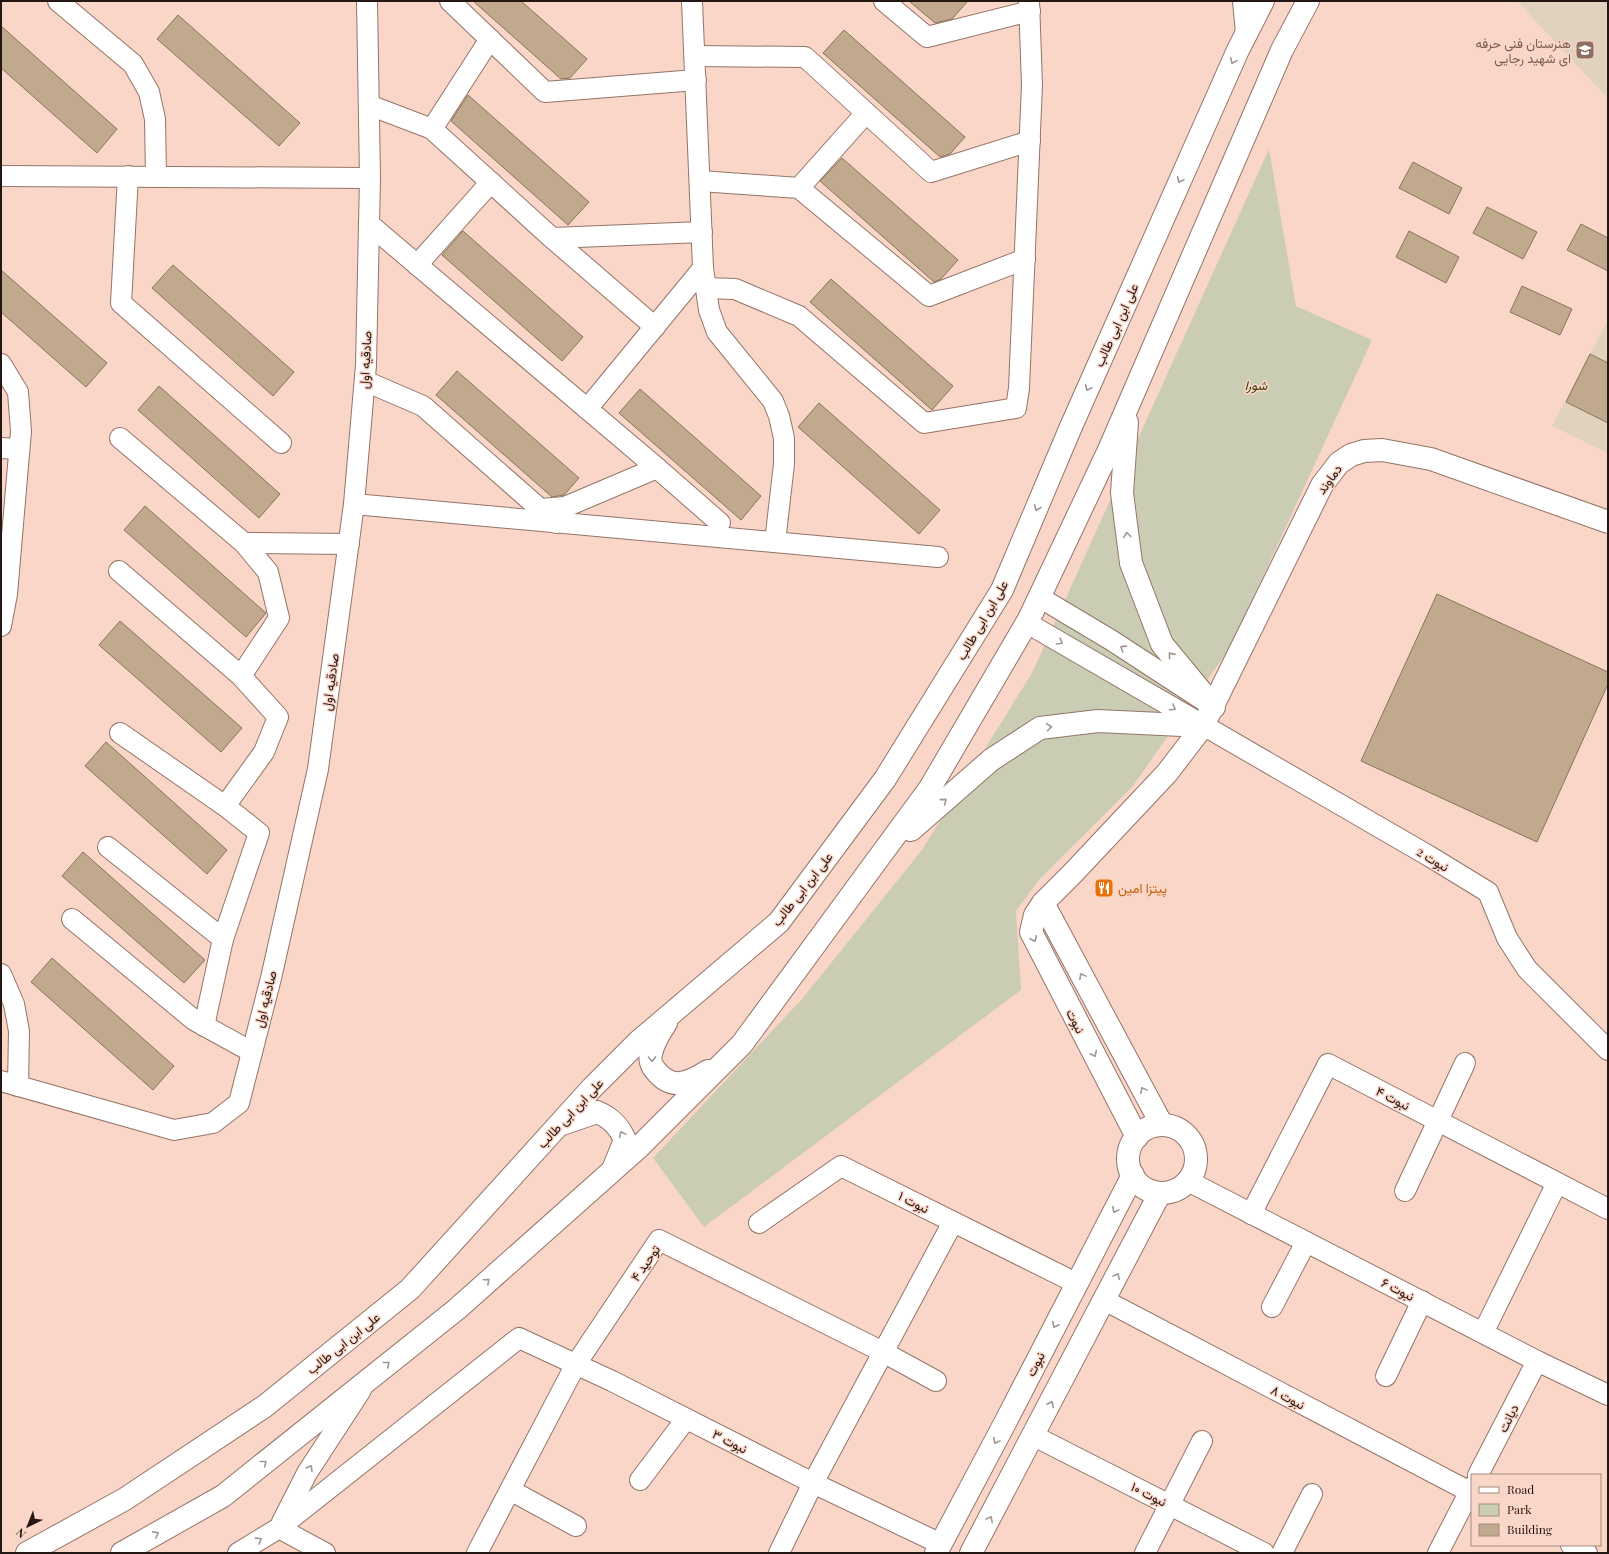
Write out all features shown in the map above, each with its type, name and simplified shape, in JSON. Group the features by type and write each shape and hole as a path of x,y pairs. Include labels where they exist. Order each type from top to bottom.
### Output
{"main road":[{"name":"علی ابن ابی طالب","path":"27,1553 125,1499 271,1401 410,1289 592,1088 638,1042 779,922 885,779 1002,590 1083,400 1246,33 1263,1"},
{"path":"122,1553 223,1496 457,1309 639,1147 747,1037 883,854 930,788 1027,623 1108,452 1282,50 1308,1"},
{"path":"1129,403 1122,493 1130,563 1162,644 1214,707"},
{"name":"دماوند","path":"1203,726 1214,707 1322,485 1339,463 1351,456 1364,451 1382,450 1431,459 1608,522"},
{"path":"883,854 991,760 1040,728 1098,720 1203,726"},
{"name":"نبوت","path":"1136,1137 1031,932 1035,915 1043,903 1167,774 1203,726"},
{"name":"نبوت","path":"1043,903 1162,1125"},
{"path":"673,1012 661,1031 650,1055 652,1067 662,1079 675,1084 689,1081 728,1058"},
{"path":"557,1126 597,1112 608,1116 620,1128 625,1140 613,1170"},
{"path":"1162,1125 1175,1127 1186,1134 1194,1145 1196,1158 1194,1171 1188,1181 1175,1191 1160,1193 1146,1189 1133,1175 1128,1156 1131,1144 1136,1137 1149,1127 1162,1125"},
{"name":"نبوت","path":"938,1548 1006,1421 1133,1175"},
{"path":"971,1553 1034,1436 1160,1193"},
{"path":"1006,1421 1034,1436"}],"street":[{"path":"58,1 133,64 143,80 149,92 155,119 156,176"},
{"name":"صادقیه اول","path":"10,1084 174,1130 214,1122 239,1103 271,978 318,769 354,504 365,382 370,224 367,1"},
{"path":"450,1 545,92 696,80"},
{"path":"706,288 735,289 799,316 924,423 1016,408 1019,388 1032,85 1030,6 927,37 884,1"},
{"path":"1244,1 1246,33"},
{"path":"690,2 695,56 703,268 709,310 717,332 773,401 778,416 784,438 784,464 775,542"},
{"path":"432,128 490,39"},
{"path":"695,56 805,57 930,172 1030,141"},
{"path":"369,105 432,128 552,238 655,327"},
{"path":"800,188 866,113"},
{"path":"1,176 370,178"},
{"path":"128,176 121,303 281,443"},
{"path":"417,264 490,182"},
{"path":"700,182 800,188 929,296 1025,259"},
{"path":"370,224 720,523"},
{"path":"552,238 702,232"},
{"path":"587,409 703,268"},
{"path":"1,364 18,392 21,431 10,449 6,554 7,594 1,626"},
{"path":"365,382 423,406 556,523"},
{"path":"120,438 244,543 268,572 279,618 241,676"},
{"path":"541,509 565,507 657,468"},
{"path":"354,504 938,557"},
{"path":"244,543 349,544"},
{"path":"119,571 241,676 278,717 264,752 225,806"},
{"path":"1039,597 1110,640 1214,707"},
{"name":"نبوت 2","path":"1027,623 1429,856 1488,892 1507,938 1527,969 1608,1050"},
{"path":"120,733 225,806 259,833 223,939 204,1026"},
{"path":"108,846 223,939"},
{"path":"72,919 194,1020 252,1052"},
{"path":"1,974 14,1004 19,1032 10,1084"},
{"path":"1405,1191 1465,1063"},
{"name":"نبوت ۴","path":"1251,1214 1328,1064 1608,1210"},
{"name":"نبوت ۱","path":"759,1223 841,1166 1076,1283"},
{"name":"نبوت ۶","path":"1188,1181 1537,1361 1608,1395"},
{"path":"1483,1333 1557,1183"},
{"path":"779,1553 813,1483 953,1222"},
{"name":"توحید ۴","path":"477,1553 576,1364 659,1240 883,1352 936,1381"},
{"path":"1272,1307 1306,1242"},
{"name":"نبوت ۸","path":"1104,1300 1471,1486"},
{"path":"1386,1376 1422,1301"},
{"name":"نبوت ۳","path":"279,1528 519,1338 576,1364 686,1419 938,1548"},
{"name":"دیانت","path":"1480,1474 1537,1361"},
{"path":"238,1553 279,1528 317,1456 367,1381"},
{"path":"640,1480 686,1419"},
{"name":"نبوت ۱۰","path":"1034,1436 1264,1553"},
{"path":"1145,1553 1202,1441"},
{"path":"510,1490 576,1526"},
{"name":"دیانت","path":"1438,1553 1471,1491"},
{"path":"1282,1553 1312,1494"},
{"path":"279,1528 325,1553"},
{"path":"1573,1546 1586,1553"}],"shaded area":[{"name":"هنرستان فنی حرفه ای شهید رجایی","path":"1517,1 1608,1 1608,99"},
{"path":"1608,320 1608,453 1552,426"}],"green space":[{"name":"شورا","path":"1269,149 1296,306 1372,340 1231,646 1133,786 1038,881 1016,911 1021,990 704,1227 653,1158 802,999 922,850 1032,673"}],"building":[{"path":"473,1 521,1 587,59 570,78 561,79"},
{"path":"909,1 968,1 952,19 935,23"},
{"path":"178,15 300,123 279,146 157,39"},
{"path":"1,26 117,129 97,153 1,68"},
{"path":"844,30 965,137 950,154 940,157 823,53"},
{"path":"468,95 589,202 568,225 451,121"},
{"path":"842,158 958,260 941,279 934,282 820,181"},
{"path":"1413,162 1462,188 1449,214 1399,188"},
{"path":"1487,207 1537,232 1523,259 1473,233"},
{"path":"1581,224 1608,238 1608,271 1567,250"},
{"path":"463,231 583,337 562,361 442,255"},
{"path":"1409,231 1459,257 1446,283 1396,257"},
{"path":"173,265 294,372 273,396 152,288"},
{"path":"1,270 107,363 86,387 1,312"},
{"path":"831,279 953,386 932,410 810,302"},
{"path":"1522,286 1572,309 1560,335 1510,312"},
{"path":"1590,354 1608,363 1608,423 1566,402"},
{"path":"457,371 579,478 564,495 552,497 436,395"},
{"path":"159,386 280,494 259,518 138,410"},
{"path":"640,389 761,496 741,520 619,413"},
{"path":"819,403 940,510 919,534 798,427"},
{"path":"145,506 266,613 246,637 124,530"},
{"path":"1437,594 1608,672 1608,684 1537,842 1361,761"},
{"path":"120,621 242,728 221,752 99,645"},
{"path":"106,742 227,850 207,874 85,766"},
{"path":"83,852 205,960 184,983 62,876"},
{"path":"52,958 174,1066 153,1090 31,982"}],"place":[{"name":"هنرستان فنی حرفه ای شهید رجایی","path":"1585,50"},
{"name":"پیتزا امین","path":"1104,888"}]}
